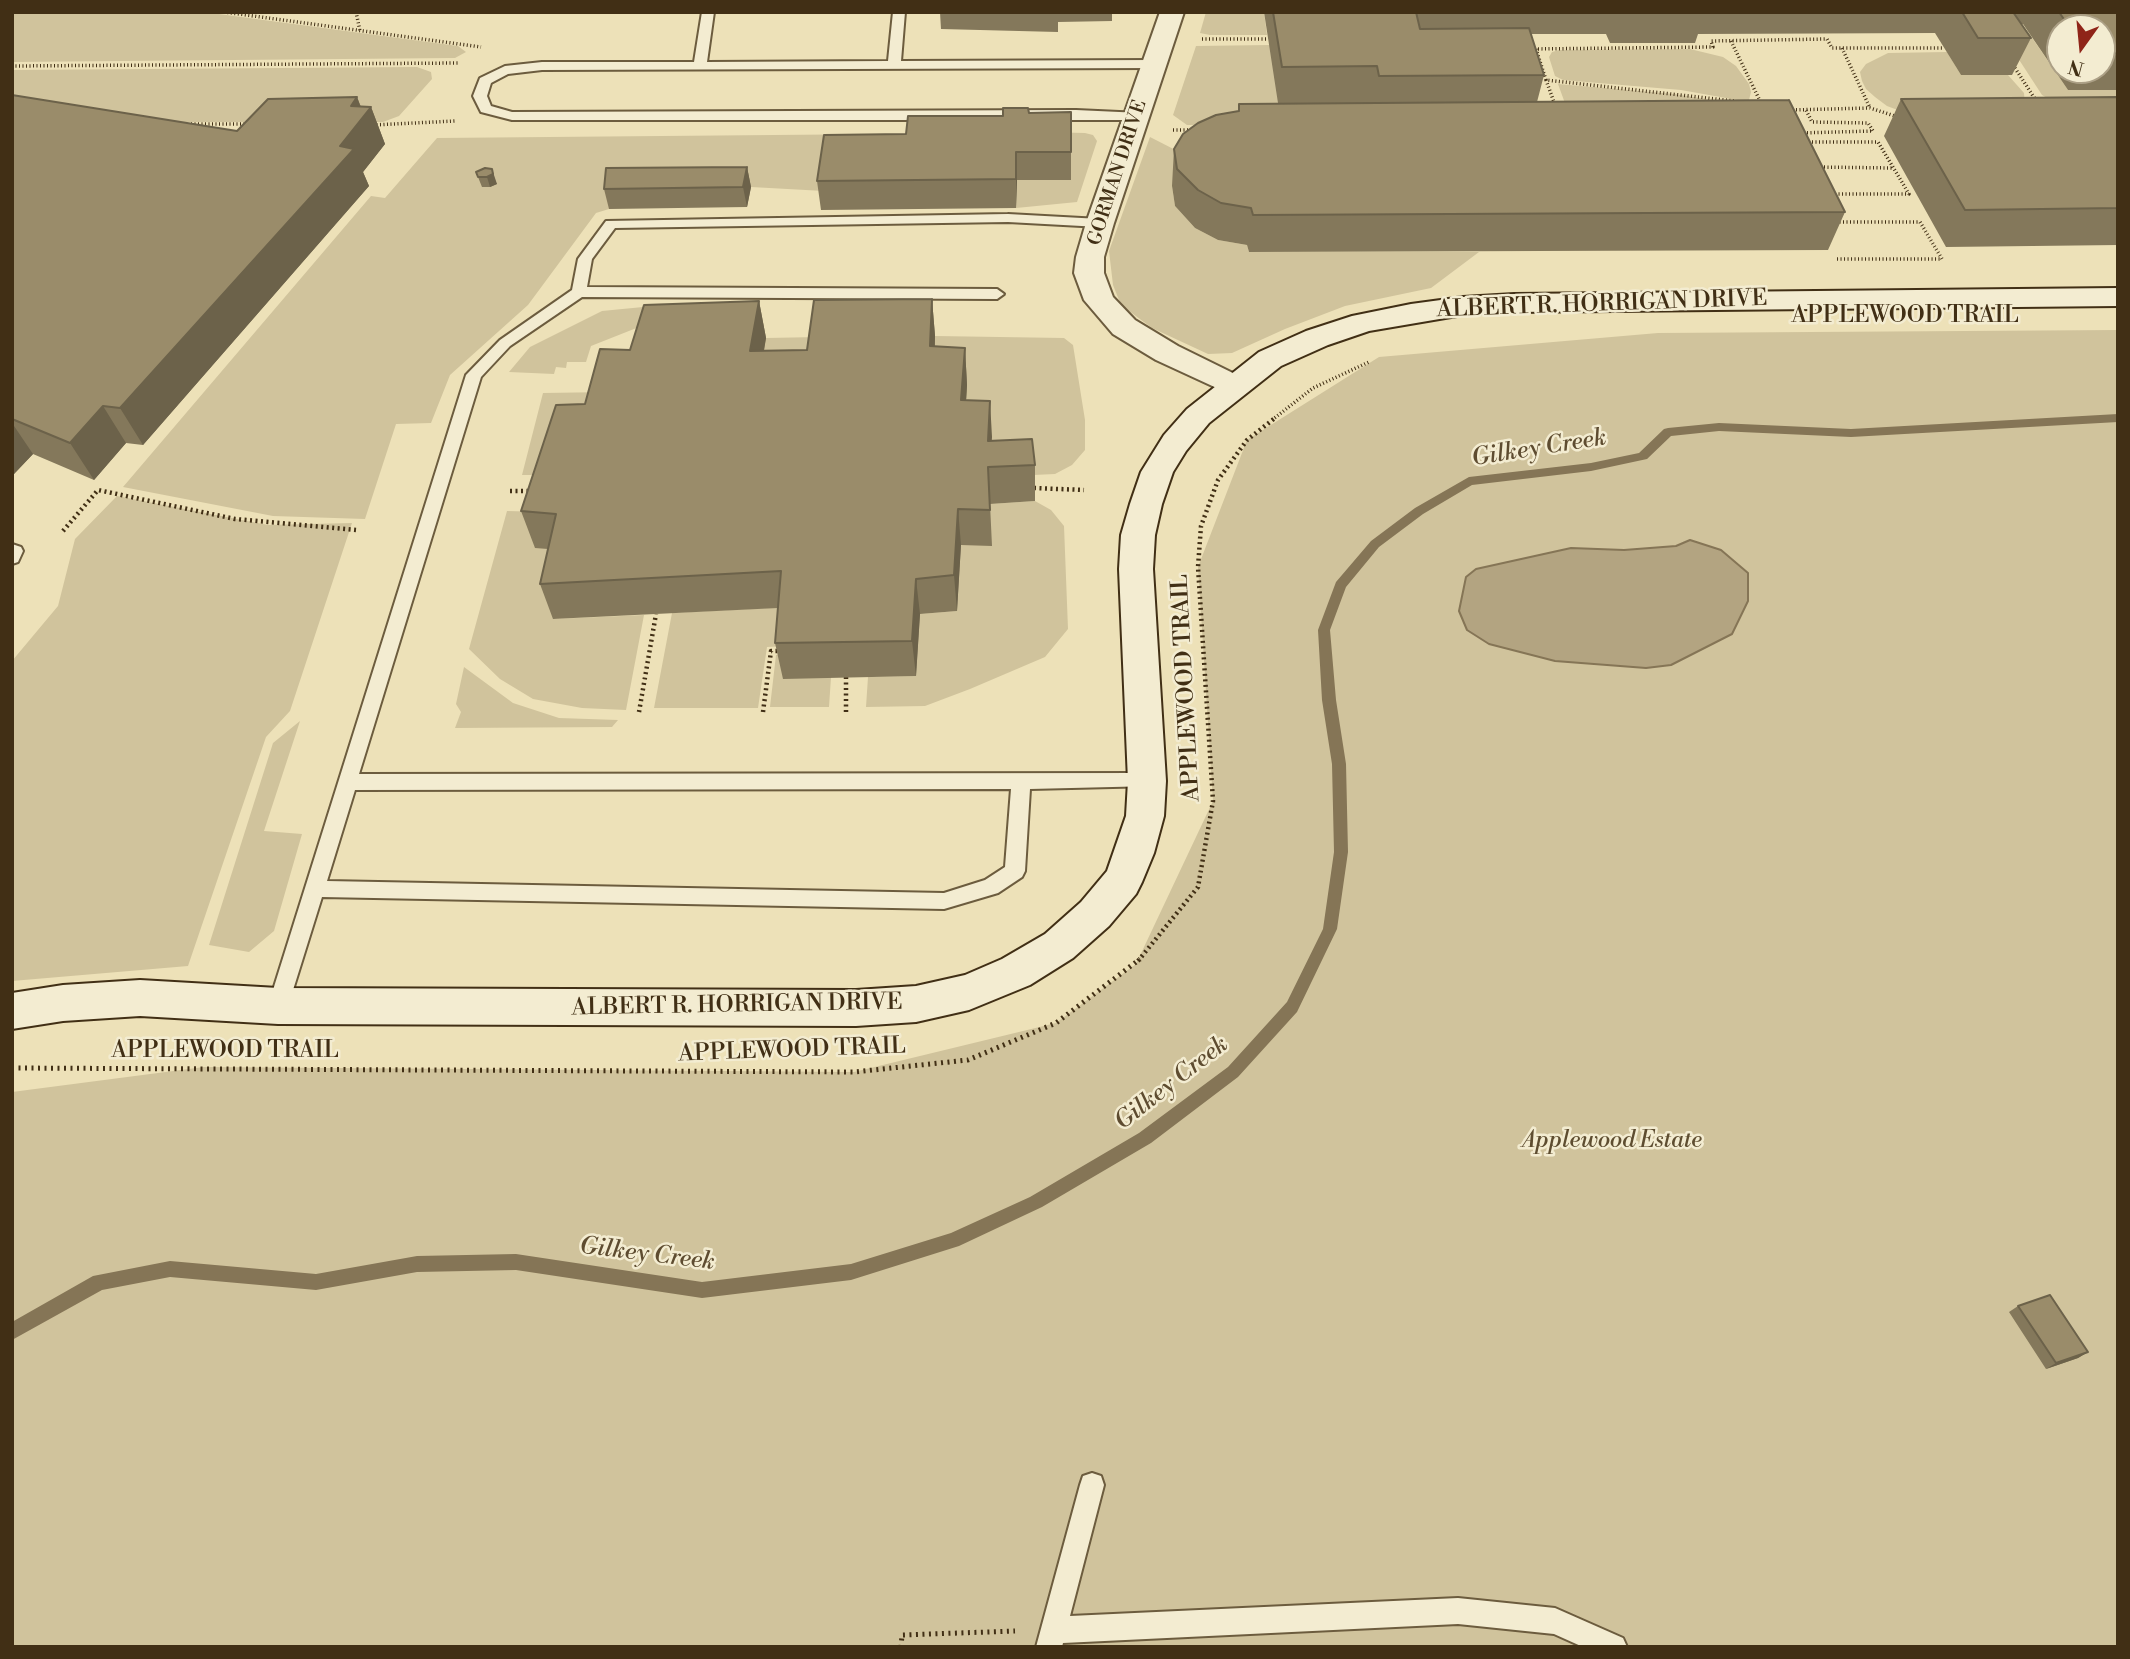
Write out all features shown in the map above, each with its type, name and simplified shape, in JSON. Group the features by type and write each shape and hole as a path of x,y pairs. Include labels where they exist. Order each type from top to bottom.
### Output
{"street":[{"name":"GORMAN DRIVE","path":"1172,12 1100,223 1090,257 1089,273 1099,300 1109,313 1144,340 1234,386"},
{"name":"ALBERT R. HORRIGAN DRIVE","path":"12,1011 63,1003 140,998 278,1006 856,1008 916,1004 969,992 1016,972 1059,946 1095,914 1122,882 1135,853 1145,816 1147,781 1136,581 1138,536 1157,472 1175,443 1198,416 1270,359 1317,338 1363,323 1462,306 1555,302 2118,297"}],"lane":[{"path":"700,64 708,12"},
{"path":"894,64 899,12"},
{"path":"1136,116 512,116 486,108 480,96 485,81 505,70 542,66 1155,64"},
{"path":"579,292 585,259 611,224 1008,218 1100,223"},
{"path":"278,1006 474,375 505,343 579,292 997,294"},
{"path":"12,550 15,551 12,558"},
{"path":"347,782 1147,781"},
{"path":"314,889 944,901 991,887 1015,871 1021,782"},
{"path":"1092,1485 1052,1638 1458,1611 1555,1621 1614,1647"}],"path":[{"path":"224,12 485,48"},
{"path":"356,12 360,31"},
{"path":"1200,39 1268,39"},
{"path":"1524,49 1713,47 1711,41 1827,39 1832,48 1944,47"},
{"path":"1731,41 1764,108 1751,104"},
{"path":"1842,48 1870,108"},
{"path":"1536,49 1558,116"},
{"path":"2009,58 2043,113"},
{"path":"12,66 467,63"},
{"path":"1546,79 1738,102"},
{"path":"1779,110 1870,108 1909,120"},
{"path":"1797,133 1873,131 1868,123 1812,122 1806,110"},
{"path":"183,124 252,124"},
{"path":"364,125 406,125"},
{"path":"1172,130 1200,130"},
{"path":"1802,142 1878,142 1909,194 1827,194"},
{"path":"1812,167 1893,168"},
{"path":"1826,222 1920,222 1942,259 1837,259"},
{"name":"APPLEWOOD TRAIL","path":"12,1068 854,1072 968,1060 1056,1023 1136,964 1198,887 1213,801 1198,567 1201,526 1219,480 1247,440 1313,388 1379,357"},
{"path":"1034,488 1084,490"},
{"path":"63,531 97,490 235,519 356,530"},
{"path":"510,491 542,491"},
{"path":"639,712 656,614"},
{"path":"764,712 771,651 785,650"},
{"path":"846,677 846,712"},
{"path":"901,1647 902,1635 1052,1638"}],"green space":[{"path":"12,12 204,12 458,46 466,52 455,58 12,62"},
{"path":"1206,12 1264,12 1267,35 1200,33"},
{"path":"2001,32 2028,32 2046,58 2046,84 2064,84 2068,90 2118,90 2118,119 2062,107 2042,95"},
{"path":"1269,45 1354,124 1187,125 1173,115 1196,46"},
{"path":"1690,49 1723,57 1736,66 1749,84 1749,100 1681,90 1563,80 1555,76 1549,57 1552,52 1559,50"},
{"path":"1947,52 1961,75 2008,75 2024,93 2025,105 1911,115 1887,106 1866,89 1862,81 1860,72 1866,64 1888,53"},
{"path":"417,67 431,72 432,79 399,116 383,122 12,124 12,70"},
{"path":"1558,84 1674,94 1738,104 1570,117"},
{"path":"1043,132 1085,133 1093,135 1097,141 1077,202 1016,208 1017,180 1071,180"},
{"path":"886,134 896,163 824,191 751,187 612,188 609,209 596,213 528,305 450,375 431,423 396,424 365,519 273,516 123,487 371,196 385,198 437,138"},
{"path":"1150,137 1195,160 1172,186 1175,206 1195,228 1218,240 1247,245 1249,252 1479,252 1431,288 1345,306 1232,353 1208,354 1152,328 1121,305 1113,285 1109,251"},
{"path":"643,307 639,327 591,346 586,362 567,362 566,368 556,367 554,374 509,372 530,347 602,311"},
{"name":"Applewood Estate","path":"2118,330 2118,1647 12,1647 12,1092 204,1067 854,1072 1056,1023 1136,964 1213,801 1198,567 1247,440 1379,357 1658,333"},
{"path":"935,336 1064,338 1073,345 1085,420 1085,450 1072,465 1055,474 990,477 933,384"},
{"path":"819,337 813,387 757,388 766,338"},
{"path":"609,392 557,475 522,475 543,393"},
{"path":"117,496 268,525 352,523 290,711 266,737 188,966 12,981 12,661 58,606 75,539"},
{"path":"1035,501 1051,510 1064,526 1068,629 1045,657 970,689 925,706 866,707 868,677 916,676 920,614 957,611 961,545 990,504"},
{"path":"507,511 546,512 568,550 554,619 644,615 626,710 582,708 533,699 500,679 469,649"},
{"path":"788,607 786,646 767,647 758,708 654,708 672,613"},
{"path":"785,654 831,677 829,707 770,707 776,655"},
{"path":"464,667 513,703 559,718 618,720 612,727 455,728 461,712 456,704"},
{"path":"300,721 264,831 302,834 274,931 249,952 209,945 273,743"}],"shaded area":[{"path":"1690,540 1721,550 1748,573 1748,601 1732,634 1671,665 1646,668 1555,661 1489,644 1467,630 1459,611 1466,577 1476,569 1571,548 1624,550 1676,546"}],"building":[{"path":"1273,12 1416,12 1420,29 1529,28 1544,75 1379,76 1377,66 1282,67"},
{"path":"1962,12 2013,12 2031,38 1978,38"},
{"path":"2059,12 2118,12 2118,53 2116,14"},
{"path":"12,95 237,131 268,99 357,97 351,106 371,107 340,146 354,149 120,408 103,406 70,443 12,419"},
{"path":"2118,97 2118,208 1965,210 1901,99"},
{"path":"1789,100 1845,212 1253,215 1251,208 1221,203 1198,190 1177,169 1174,149 1183,134 1198,123 1216,115 1239,111 1239,104"},
{"path":"1003,108 1028,108 1029,113 1071,112 1071,152 1016,152 1016,179 817,181 824,135 906,134 908,116 1003,116"},
{"path":"747,167 743,187 604,189 606,168"},
{"path":"485,168 492,169 493,174 478,177 476,172"},
{"path":"932,299 930,346 965,348 961,400 990,401 988,441 1032,439 1035,465 988,467 990,510 958,509 954,575 916,579 912,641 775,643 781,571 540,584 556,514 521,511 556,405 585,404 600,349 630,350 644,305 759,301 750,351 807,350 814,300"},
{"path":"2050,1295 2088,1352 2056,1363 2018,1306"}],"waterway":[{"name":"Gilkey Creek","path":"12,1332 99,1282 170,1269 316,1282 417,1264 516,1262 702,1290 851,1272 953,1240 1036,1202 1145,1138 1233,1072 1292,1007 1330,929 1341,852 1339,764 1329,700 1324,630 1340,585 1375,544 1419,511 1469,481 1591,467 1643,456 1668,432 1719,427 1851,433 2118,418"}]}
